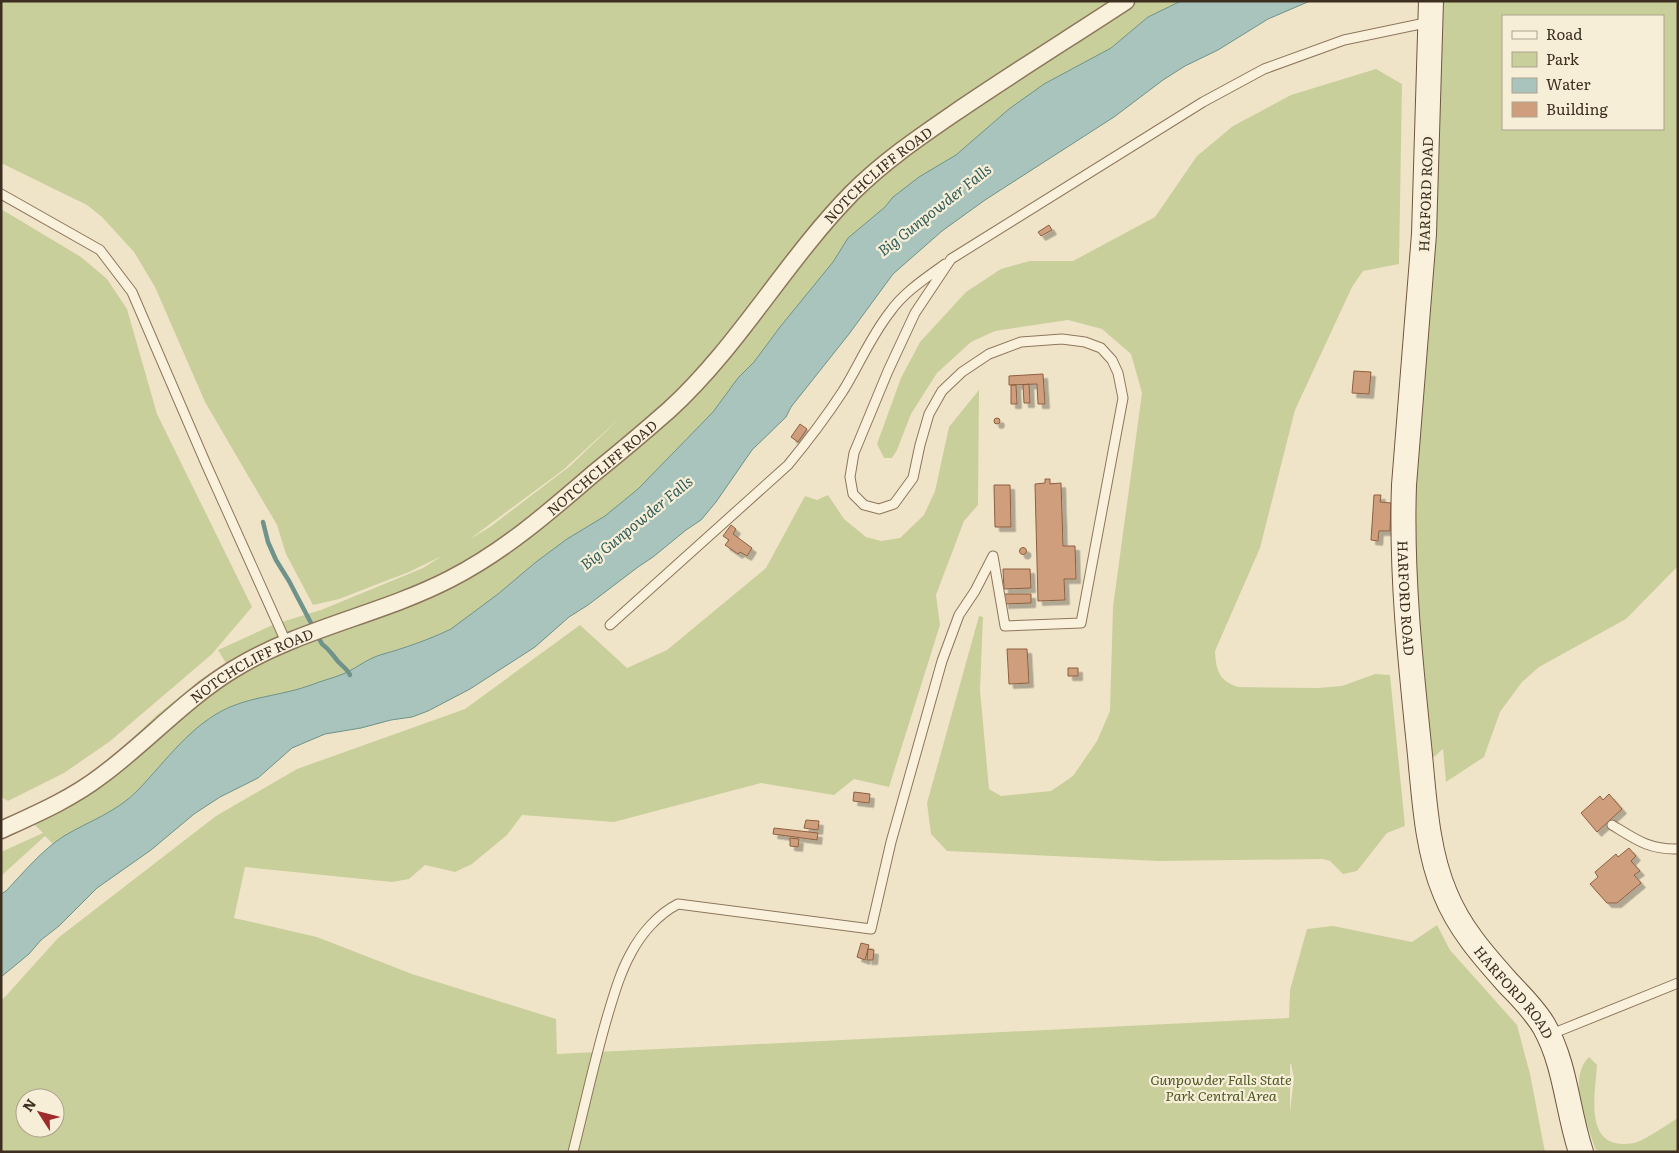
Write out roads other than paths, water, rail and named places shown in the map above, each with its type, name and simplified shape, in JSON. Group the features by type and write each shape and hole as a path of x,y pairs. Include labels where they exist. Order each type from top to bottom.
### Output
{"main road":[{"name":"HARFORD ROAD","path":"1430,12 1424,234 1403,515 1404,590 1425,804 1437,870 1453,912 1479,950 1531,1008 1549,1035 1558,1056 1582,1152"}],"street":[{"name":"NOTCHCLIFF ROAD","path":"1,830 59,803 100,778 210,685 257,656 286,642 415,595 448,580 504,547 556,506 669,409 696,383 803,248 854,191 878,169 976,98 1126,1"}],"lane":[{"path":"610,625 788,465 810,438 842,392 891,310 914,286 951,259 1187,112 1264,69 1430,12"},
{"path":"1,194 100,250 132,292 206,464 286,642"},
{"path":"573,1152 600,1039 622,973 630,954 642,936 666,910 678,904 871,929 891,842 942,661 959,615 975,591 992,556 1005,626 1081,623 1123,398 1118,374 1112,360 1101,348 1085,342 1062,339 1020,342 989,354 962,372 942,391 929,414 913,478 894,504 879,509 864,505 854,494 850,477 854,453 888,371 915,313 951,259"},
{"path":"1612,825 1652,847 1663,850 1678,849"},
{"path":"1549,1035 1678,983"}],"water":[{"name":"Big Gunpowder Falls","path":"1181,1 1310,1 1268,19 1218,50 1185,66 1114,117 985,200 942,231 893,274 849,334 791,407 786,417 752,450 716,502 701,520 588,605 569,617 535,647 470,689 428,711 412,717 325,734 292,748 258,778 220,797 194,814 151,850 97,888 59,926 41,940 29,954 1,977 1,894 48,848 64,836 130,798 191,733 216,714 240,703 301,688 348,672 375,657 416,644 451,629 567,539 605,516 638,489 713,412 738,378 754,362 833,262 848,238 885,207 893,197 919,177 956,155 1009,109 1044,84 1111,48 1148,17"}],"waterway":[{"path":"263,522 268,542 276,560 322,644 350,675"}],"park label":[{"name":"Gunpowder Falls State Park Central Area","path":"1221,1088"}]}
